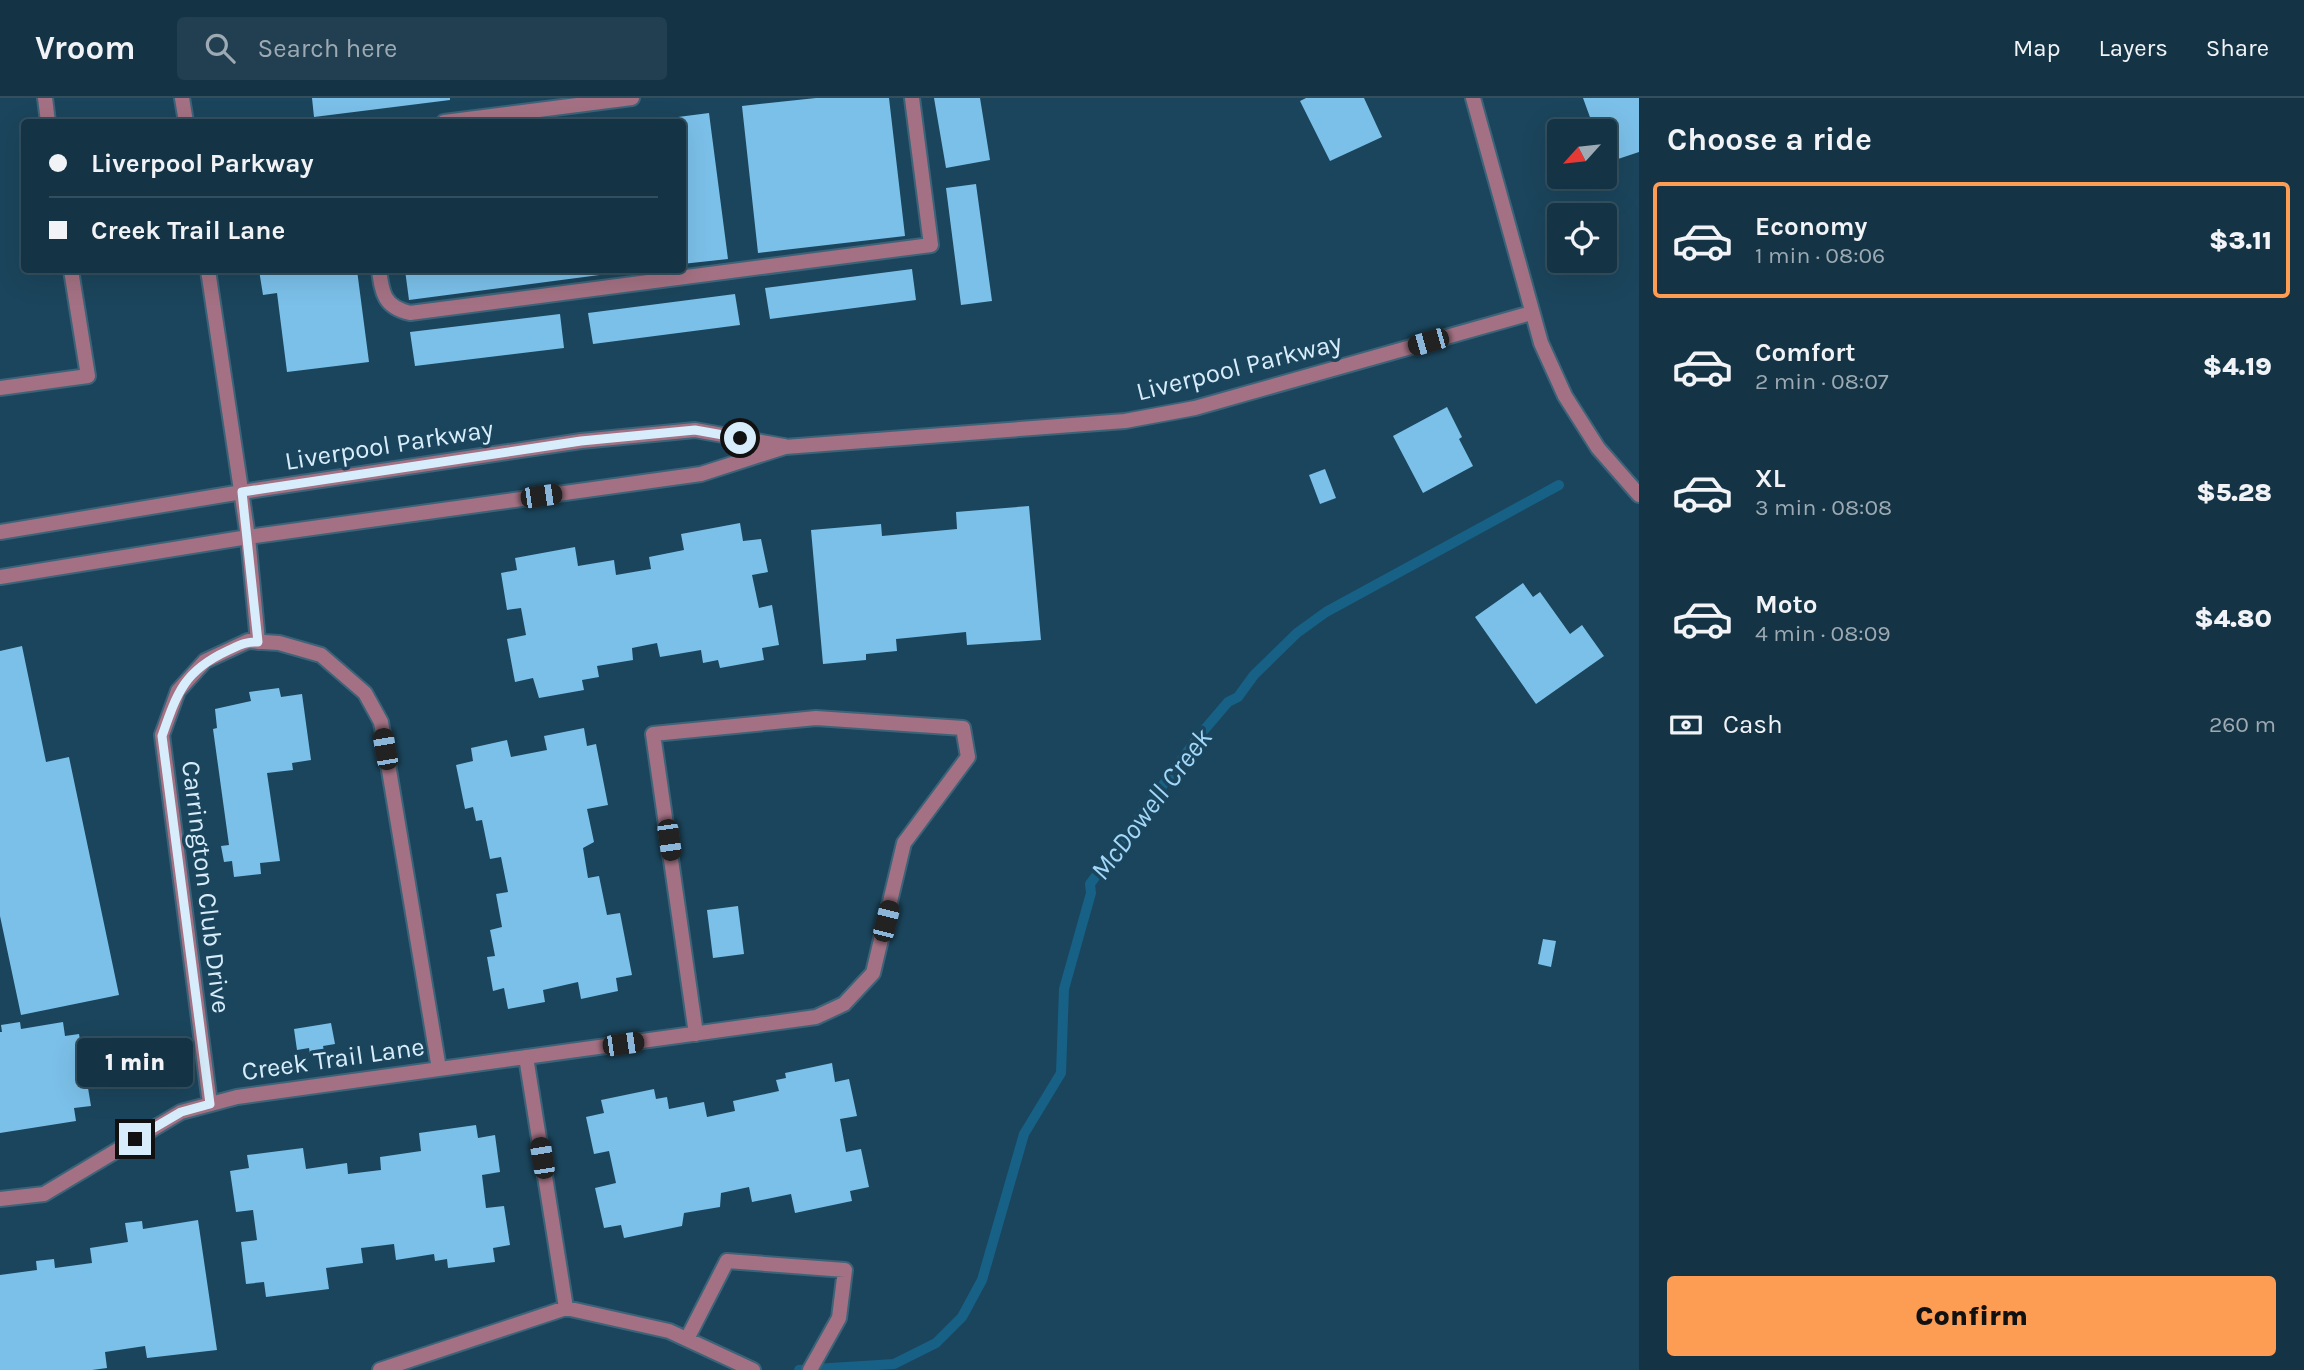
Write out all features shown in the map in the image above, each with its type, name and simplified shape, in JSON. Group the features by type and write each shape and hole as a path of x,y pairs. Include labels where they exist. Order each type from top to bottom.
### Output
{"street":[{"path":"45,98 48,119"},
{"path":"182,98 186,119"},
{"path":"468,119 632,98"},
{"path":"380,273 385,298 397,310 410,313 931,245 912,98"},
{"path":"1473,98 1541,343 1565,396 1598,448 1639,495"},
{"path":"0,388 88,376 71,273"},
{"path":"208,273 242,492 258,642"},
{"name":"Liverpool Parkway","path":"0,577 248,537 701,474 785,447 1125,421 1195,408 1531,313"},
{"name":"Liverpool Parkway","path":"0,532 581,441 695,430 785,447"},
{"name":"Carrington Club Drive","path":"210,1104 162,736 178,691 205,661 248,641 279,643 321,655 365,693 381,722 439,1069"},
{"name":"Creek Trail Lane","path":"0,1199 44,1194 181,1112 237,1097 696,1034 816,1017 844,1004 873,973 904,843 968,757 963,727 816,718 653,734 696,1034"},
{"path":"526,1057 566,1308"},
{"path":"687,1339 727,1261 845,1270 839,1318 810,1370"},
{"path":"380,1370 566,1308 669,1331 753,1370"}],"building":[{"path":"312,98 450,98 450,100 314,117"},
{"path":"816,98 889,98 905,236 758,253 742,106"},
{"path":"934,98 980,98 990,160 946,168"},
{"path":"1306,98 1364,98 1382,137 1330,161 1300,101"},
{"path":"1583,98 1639,98 1639,152 1617,159 1617,119 1591,119"},
{"path":"709,113 728,259 686,264 686,119 662,119"},
{"path":"976,184 992,301 961,305 946,188"},
{"path":"912,269 916,300 770,319 765,288"},
{"path":"259,273 357,273 369,362 287,372 277,293 263,295"},
{"path":"405,273 615,273 409,300"},
{"path":"735,294 740,325 593,344 588,313"},
{"path":"560,314 564,348 415,366 410,332"},
{"path":"1447,407 1473,466 1423,493 1393,436"},
{"path":"1325,469 1336,498 1320,504 1309,475"},
{"path":"1029,506 1041,640 967,645 966,632 896,639 897,651 866,654 866,660 823,664 811,530 881,524 882,536 957,529 956,512"},
{"path":"740,523 743,541 761,539 768,572 752,575 759,608 772,605 779,645 762,648 764,660 720,668 718,660 703,663 701,650 660,657 657,643 632,648 633,660 597,666 599,677 582,680 584,690 539,698 533,678 515,682 507,639 526,635 521,608 507,610 501,573 517,570 515,558 575,547 578,566 614,560 616,575 651,569 649,557 684,550 681,534"},
{"path":"1523,583 1533,597 1540,592 1570,634 1582,625 1604,656 1536,704 1475,617"},
{"path":"22,646 46,762 69,757 119,995 21,1015 0,916 0,651"},
{"path":"279,688 281,697 302,694 311,760 292,763 293,770 267,773 280,861 260,863 261,874 234,877 232,861 224,862 221,846 229,845 213,729 217,728 215,709 251,701 249,692"},
{"path":"584,728 587,746 596,744 608,805 587,809 594,842 583,848 588,878 599,876 607,915 620,913 632,975 616,978 618,991 581,999 578,982 543,990 545,1002 508,1009 504,988 493,991 487,957 495,956 490,930 502,927 496,894 508,892 501,857 490,859 482,820 476,821 473,807 465,809 456,765 473,761 471,748 507,740 511,757 547,750 544,736"},
{"path":"738,906 744,954 713,958 707,910"},
{"path":"1543,939 1556,941 1551,967 1538,964"},
{"path":"20,1022 21,1029 63,1022 65,1036 79,1034 91,1106 74,1108 76,1121 0,1133 1,1025"},
{"path":"331,1023 335,1044 323,1046 324,1051 310,1054 309,1048 297,1050 294,1029"},
{"path":"832,1063 835,1082 849,1079 857,1116 840,1119 846,1152 861,1149 869,1187 850,1191 852,1201 795,1213 791,1194 752,1202 749,1187 721,1193 720,1207 684,1213 682,1226 624,1238 621,1225 604,1228 595,1188 616,1183 609,1151 594,1154 586,1117 604,1113 601,1100 654,1089 656,1099 667,1097 669,1109 704,1102 707,1117 735,1111 733,1101 779,1091 776,1080 786,1078 785,1073"},
{"path":"476,1125 478,1138 495,1135 500,1172 482,1175 486,1208 504,1206 510,1245 493,1248 495,1262 448,1268 447,1259 435,1261 434,1254 396,1260 394,1244 361,1248 363,1263 326,1268 329,1289 266,1297 264,1282 246,1284 241,1242 257,1240 253,1210 236,1212 230,1171 249,1168 247,1155 303,1148 306,1169 347,1163 348,1174 381,1170 380,1157 421,1151 419,1133"},
{"path":"198,1220 217,1350 147,1358 145,1346 105,1352 107,1368 0,1370 0,1275 37,1270 36,1261 54,1259 55,1268 92,1263 90,1248 128,1242 125,1223 142,1221 143,1229"}],"waterway":[{"name":"McDowell Creek","path":"799,1370 894,1364 936,1343 962,1317 982,1280 1024,1134 1061,1073 1064,989 1091,893 1090,884 1199,736 1228,702 1238,697 1254,675 1297,633 1326,612 1559,485"}],"route":[{"path":"135,1139 181,1112 210,1104 162,736 178,691 205,661 248,641 258,642 242,492 581,441 695,430 740,438"}]}
